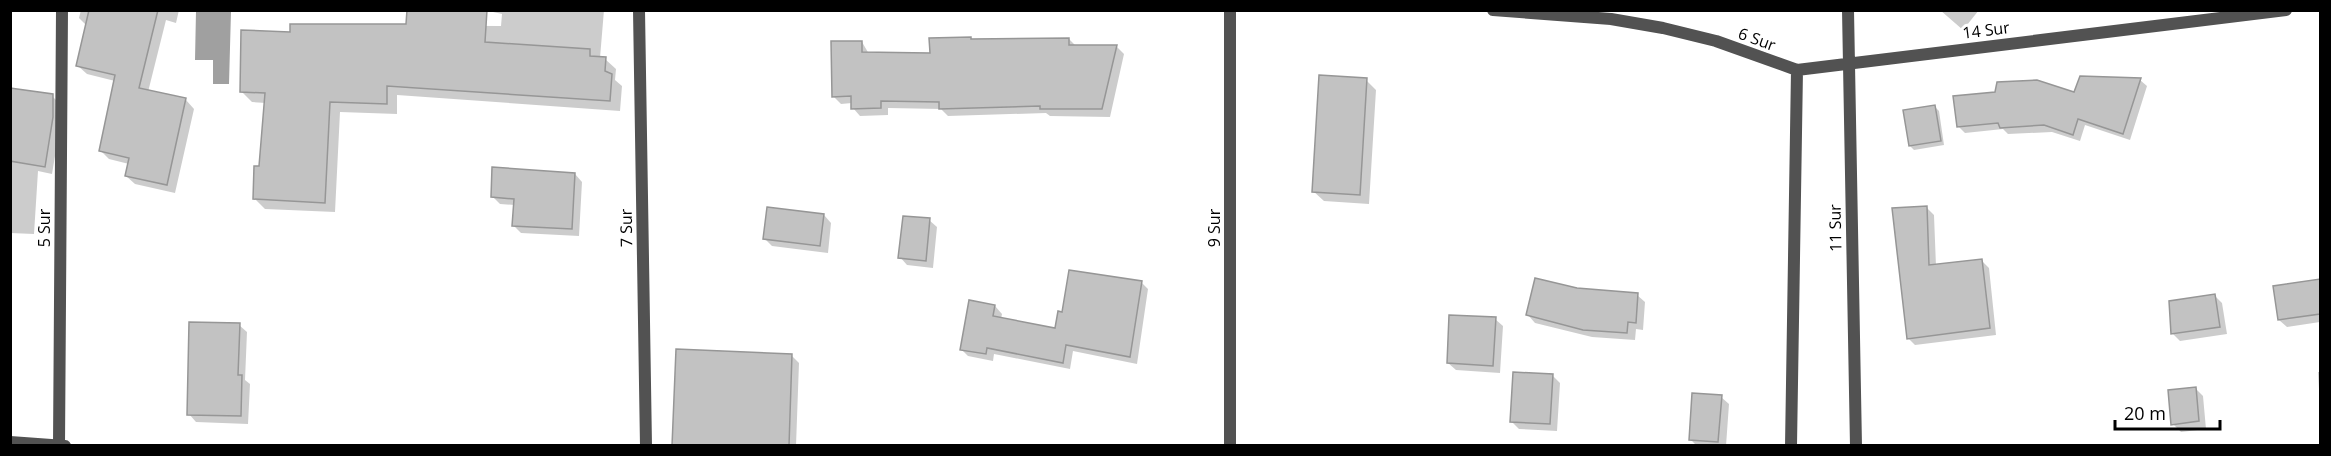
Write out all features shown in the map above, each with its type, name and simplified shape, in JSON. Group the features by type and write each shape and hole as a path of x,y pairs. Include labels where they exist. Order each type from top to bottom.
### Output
{"street":[{"name":"5 Sur","path":"59,445 62,10"},
{"name":"7 Sur","path":"639,10 645,446"},
{"name":"9 Sur","path":"1230,10 1230,446"},
{"name":"6 Sur","path":"1493,10 1611,19 1663,28 1716,41 1797,70"},
{"name":"11 Sur","path":"1848,10 1856,446"},
{"name":"14 Sur","path":"1797,70 2286,10"},
{"path":"1791,446 1797,70"},
{"path":"10,442 65,446"}],"shaded area":[{"path":"196,11 231,11 229,84 213,84 213,60 195,60"}],"building":[{"path":"89,10 158,10 139,88 186,98 167,185 125,176 129,158 99,151 115,75 76,66"},
{"path":"407,10 487,10 485,42 590,49 590,56 606,57 605,71 612,74 610,101 387,86 387,104 330,102 325,203 253,199 254,166 259,166 265,93 240,92 241,30 290,32 290,24 406,24"},
{"path":"971,37 971,39 1069,38 1069,45 1117,45 1102,109 1040,109 1040,106 939,109 939,102 881,101 881,108 851,109 851,96 832,97 831,41 862,41 862,52 930,53 929,38"},
{"path":"1319,75 1367,78 1360,195 1312,192"},
{"path":"2080,76 2141,78 2123,134 2078,119 2073,135 2044,125 2000,128 1998,123 1957,127 1953,96 1995,92 1997,82 2037,80 2074,92"},
{"path":"10,88 53,94 53,117 45,167 10,161"},
{"path":"1935,105 1941,141 1909,146 1903,110"},
{"path":"492,167 575,173 572,229 512,226 514,199 491,197"},
{"path":"1927,206 1929,265 1982,259 1990,328 1907,339 1892,208"},
{"path":"767,207 824,214 820,246 763,239"},
{"path":"903,216 930,218 926,261 898,258"},
{"path":"1069,270 1142,281 1130,357 1066,345 1063,363 987,348 986,354 960,350 969,300 995,305 993,316 1055,328 1058,311 1062,312"},
{"path":"1535,278 1577,288 1638,293 1636,323 1628,322 1627,333 1583,330 1526,315"},
{"path":"2320,279 2320,314 2278,320 2273,286"},
{"path":"2215,294 2220,327 2171,334 2169,301"},
{"path":"1449,315 1496,317 1493,366 1447,363"},
{"path":"189,322 240,323 238,375 242,375 241,416 187,415"},
{"path":"676,349 792,354 789,446 672,446"},
{"path":"1513,372 1553,374 1550,424 1510,422"},
{"path":"2196,387 2199,421 2171,425 2168,390"},
{"path":"1692,393 1722,395 1718,442 1689,440"}]}
